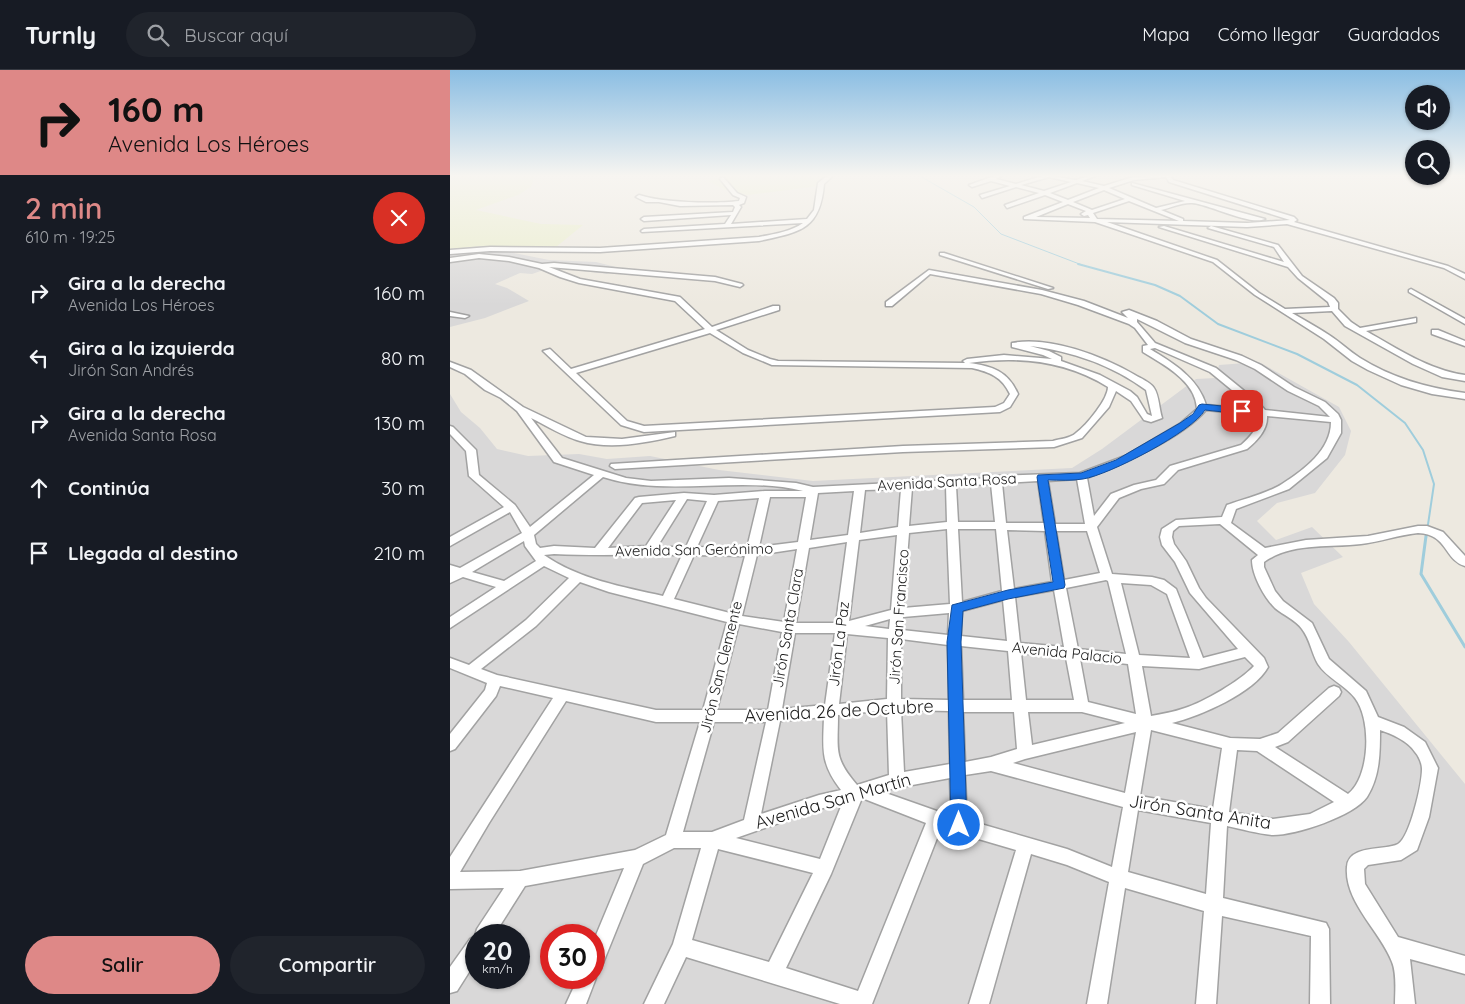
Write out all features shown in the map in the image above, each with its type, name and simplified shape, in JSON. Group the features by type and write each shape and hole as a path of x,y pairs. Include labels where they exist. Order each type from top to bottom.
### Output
{"street":[{"path":"644,220 661,219"},
{"path":"689,244 694,229 693,219"},
{"path":"728,226 733,219"},
{"path":"1039,219 1120,222 1200,219"},
{"path":"1120,222 1129,219"},
{"path":"1189,219 1220,225 1290,222 1294,220 1293,219"},
{"path":"1255,219 1290,222 1465,271"},
{"path":"1095,220 1219,262 1257,294 1327,337 1355,359 1371,368 1404,383 1465,396"},
{"path":"1195,220 1272,244 1278,248 1290,266 1331,300 1334,304 1334,309 1344,321 1428,368 1445,375 1465,378"},
{"path":"644,232 810,221"},
{"path":"450,252 490,249 600,250 759,239 792,231 810,221"},
{"path":"1146,222 1290,266"},
{"path":"942,254 1087,298 1154,323 1188,341 1221,350 1258,367 1291,390 1322,404 1333,414 1336,420 1336,433 1328,444 1324,456 1285,487 1231,507 1225,520 1225,524 1262,552 1274,552"},
{"path":"452,261 490,256 541,266 562,276 579,281 677,300 691,310 712,331 763,358 776,362 915,365 953,364 1006,357 1034,359 1077,367"},
{"path":"541,266 554,265 690,276 740,285"},
{"path":"1446,267 1465,277"},
{"path":"889,304 929,272 1042,292 1081,303 1132,322 1138,326 1152,345"},
{"path":"1411,291 1465,322"},
{"path":"570,372 712,331 776,308"},
{"path":"1284,311 1334,309"},
{"path":"1126,312 1134,320 1132,322"},
{"path":"450,314 465,316"},
{"path":"1360,330 1413,320"},
{"path":"1435,332 1465,344"},
{"path":"1015,345 1048,346 1082,354 1109,364 1150,389 1157,418 1149,419 1144,416 1131,396 1077,367 1046,353 1015,345"},
{"path":"1090,528 1115,496 1125,491 1160,482 1174,468 1244,446 1252,440 1263,423 1262,413 1256,405 1213,370 1160,346 1152,345 1146,348 1146,350 1169,363 1199,394 1202,407 1262,413 1336,420"},
{"path":"547,351 624,422 644,430 997,410 1003,408 1011,400 1014,394 1013,389 1001,376 991,370 975,366 953,364"},
{"path":"450,364 468,372 488,388 504,396 520,408 572,436 594,441 623,441 658,437 700,427"},
{"path":"615,466 903,449 1054,444 1079,436 1106,405 1112,394 1112,386"},
{"name":"Avenida Santa Rosa","path":"812,492 907,484 1082,476 1128,458 1184,425 1197,416 1202,407"},
{"path":"520,408 558,460 625,481 651,484 729,481 796,486 812,492"},
{"path":"450,429 471,450 474,476 511,507 522,521 531,546 541,557 577,577 631,594 734,619"},
{"path":"453,574 528,534 601,474"},
{"path":"1082,476 1083,497 1090,528 1110,578 1134,660 1145,723 1097,1004"},
{"path":"1042,477 1059,585 1082,706"},
{"path":"996,479 1025,754"},
{"path":"951,482 956,608 954,642 959,825"},
{"name":"Jirón San Francisco","path":"897,780 894,704 895,636 905,530 907,484"},
{"name":"Jirón La Paz","path":"858,792 837,773 830,754 831,710 840,628 860,487"},
{"path":"598,552 639,500 684,496 714,498 812,492"},
{"name":"Jirón Santa Clara","path":"751,825 774,716 812,492"},
{"name":"Jirón San Clemente","path":"673,840 709,715 752,552 765,494"},
{"path":"649,550 684,496"},
{"path":"666,602 714,498"},
{"path":"450,542 511,507"},
{"path":"1145,723 1190,713 1212,703 1252,677 1260,667 1259,662 1202,601 1180,561 1168,545 1166,537 1168,529 1176,523 1225,520"},
{"name":"Avenida San Gerónimo","path":"541,557 554,550 598,552 649,550 752,552 952,525 1090,528"},
{"path":"1405,1004 1402,961 1357,886 1355,866 1364,858 1402,852 1411,844 1421,817 1430,768 1420,746 1399,730 1373,721 1361,695 1324,662 1307,626 1279,604 1270,593 1258,567 1258,560 1274,552 1321,542 1360,541 1402,532 1430,531 1465,562"},
{"path":"450,623 506,586 541,557"},
{"path":"453,574 506,586"},
{"path":"471,670 531,622 577,577"},
{"path":"840,628 896,613 956,608 1008,594 1059,585 1110,578 1156,580 1167,586 1172,592 1199,664"},
{"name":"Avenida Palacio","path":"734,619 789,628 840,628 895,636 1072,652 1134,660 1199,664 1248,651"},
{"name":"Avenida 26 de Octubre","path":"450,663 495,680 656,716 774,716 894,704 1082,706 1120,714 1145,723"},
{"path":"450,745 491,692 495,680"},
{"path":"1260,745 1283,738 1334,692"},
{"path":"450,874 483,818 562,696"},
{"name":"Jirón Santa Anita","path":"991,764 1132,802 1273,827 1312,822 1348,803 1361,793 1372,766 1373,721"},
{"name":"Avenida San Martín","path":"450,881 520,880 637,858 673,840 712,840 819,802 897,780 991,764 1145,723 1230,744 1260,745"},
{"path":"1206,1004 1220,818 1230,744"},
{"path":"1260,745 1348,803"},
{"path":"774,973 825,868 858,792 936,819 1067,857 1120,878 1213,905 1320,929 1320,1004"},
{"path":"681,946 774,973 863,1003 936,819"},
{"path":"654,1004 681,946 712,840 825,868"},
{"path":"979,1004 1026,844"},
{"path":"605,935 637,858"},
{"path":"490,924 520,880"},
{"path":"1394,945 1465,965"},
{"path":"450,984 465,962"},
{"path":"576,1004 582,989"}],"shaded area":[{"path":"511,220 509,248 514,253 549,260 596,262 616,267 607,274 552,267 532,274 520,273 495,284 507,288 529,301 485,318 450,327 450,246"},
{"path":"1259,362 1339,407 1351,431 1345,455 1315,493 1277,503 1257,521 1276,540 1312,527 1343,557 1301,573 1314,604 1349,642 1465,784 1465,1004 450,1004 450,394 461,412 480,428 497,449 528,456 579,454 607,459 650,456 719,470 813,481 1072,468 1102,449 1196,379 1216,378 1219,365"}],"green space":[{"path":"450,219 516,219 541,224 583,225 556,247 483,246 450,249"}],"waterway":[{"path":"986,219 1001,234 1082,265"},
{"path":"1078,264 1155,285 1180,296 1218,324 1297,354 1357,385 1405,423 1423,450 1434,484 1426,538"},
{"path":"1426,536 1421,574 1465,647"}],"route":[{"path":"959,825 954,642 956,608 1008,594 1059,585 1042,477 1082,476 1109,467 1184,425 1197,416 1202,407 1242,411"}]}
